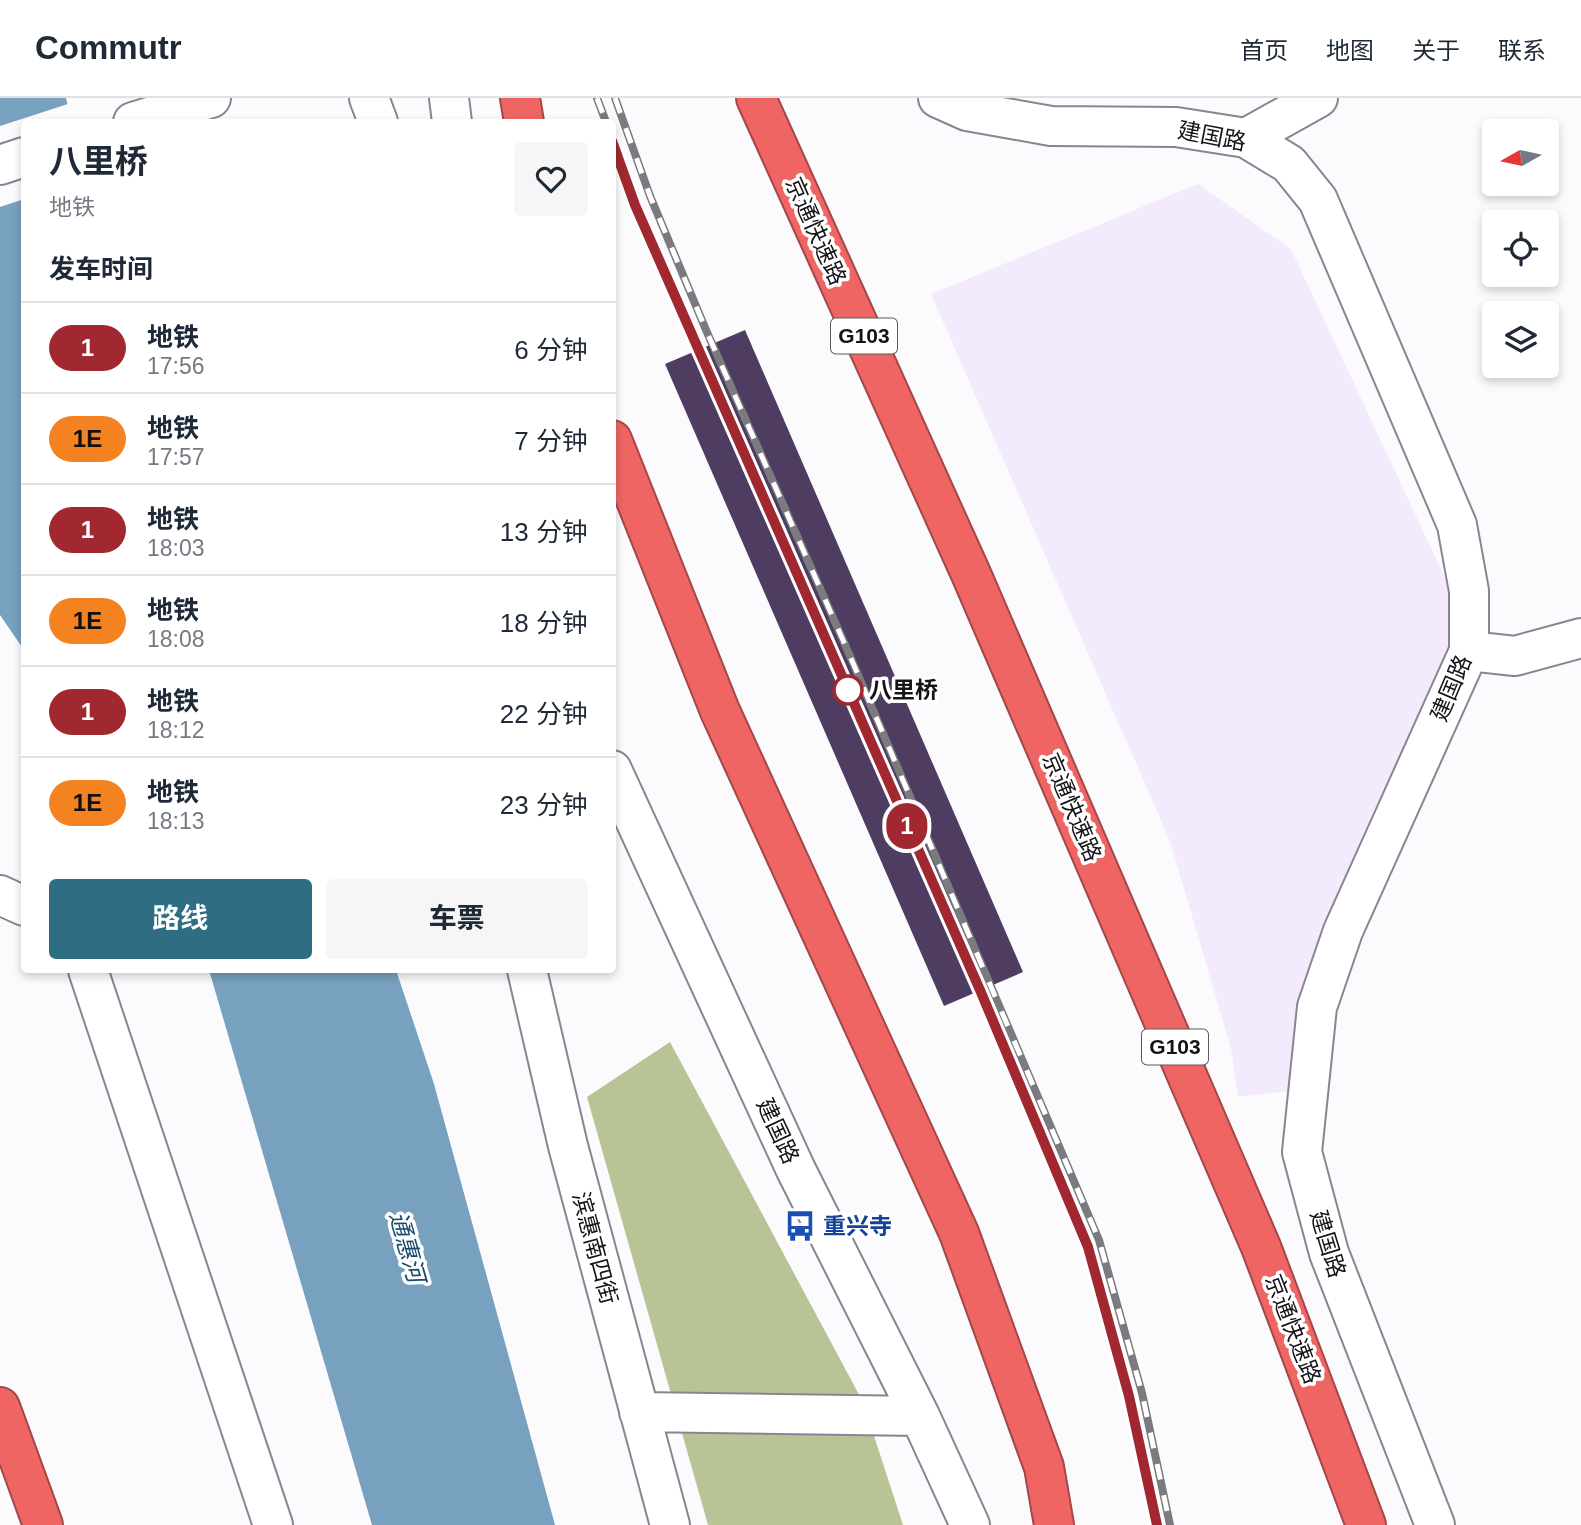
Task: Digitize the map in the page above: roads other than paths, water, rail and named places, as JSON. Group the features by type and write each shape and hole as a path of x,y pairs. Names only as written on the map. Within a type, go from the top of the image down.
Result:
{"highway":[{"path":"520,98 524,119"},
{"name":"京通快速路","path":"756,98 971,574 1250,1221 1366,1525"},
{"path":"616,450 720,711 959,1233 1044,1467 1054,1525"},
{"path":"0,1407 43,1525"}],"street":[{"path":"143,119 211,98"},
{"path":"369,98 377,119"},
{"path":"449,98 452,119"},
{"name":"建国路","path":"938,98 967,111 1051,127 1176,127 1246,138 1289,164 1318,200 1457,525 1469,591 1469,652 1343,931 1317,1007 1302,1152 1329,1253 1435,1525"},
{"path":"1246,138 1318,98"},
{"path":"0,165 21,158"},
{"path":"1469,652 1515,656 1581,638"},
{"name":"建国路","path":"616,779 796,1170 919,1416 970,1525"},
{"path":"0,895 21,905"},
{"path":"89,973 273,1525"},
{"name":"滨惠南四街","path":"528,973 568,1146 670,1525"},
{"path":"639,1412 919,1416"}],"water":[{"path":"0,98 66,98 71,119 21,119 21,646 0,615"},
{"name":"通惠河","path":"210,973 397,973 434,1084 555,1525 372,1525"}],"railway":[{"path":"597,98 605,119"},
{"path":"615,98 650,196 706,330 850,656 1099,1240 1142,1393 1170,1525"},
{"path":"616,152 635,205 980,990 1088,1246 1129,1396 1157,1525"}],"metro line":[{"name":"1","path":"616,152 635,205 980,990 1088,1247 1129,1396 1157,1525"}],"place":[{"name":"八里桥","path":"848,690"},
{"name":"重兴寺","path":"800,1226"}]}
